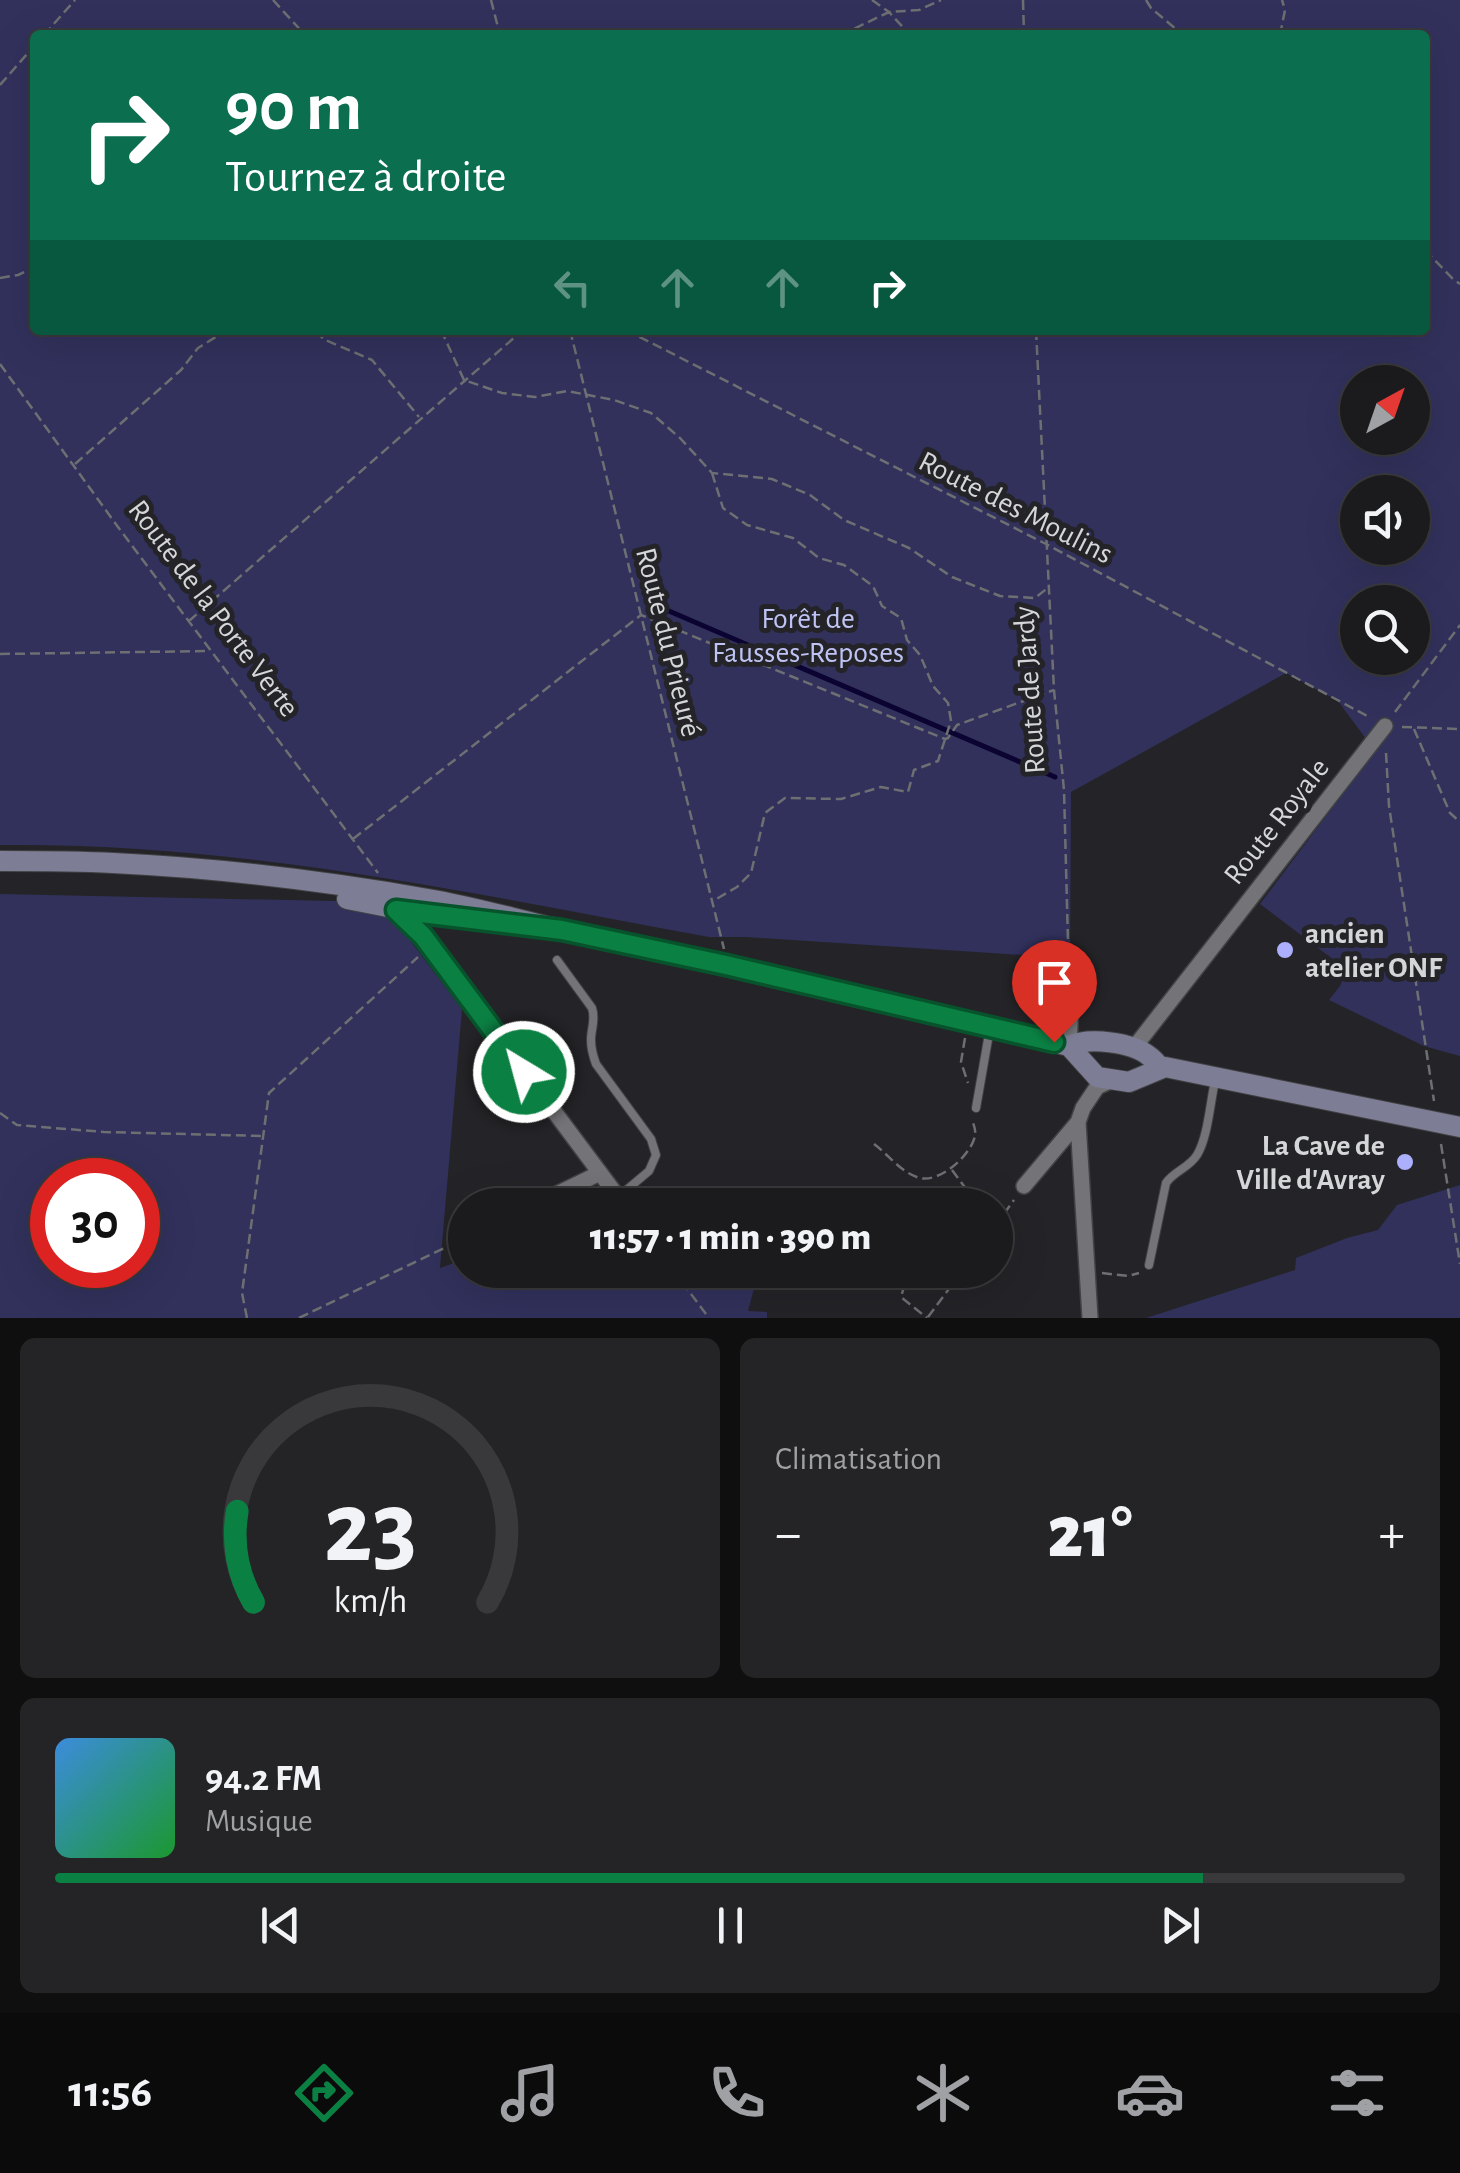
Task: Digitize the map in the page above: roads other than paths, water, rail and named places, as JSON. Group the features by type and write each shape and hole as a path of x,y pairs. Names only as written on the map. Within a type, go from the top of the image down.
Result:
{"main road":[{"path":"0,860 177,867 390,895 726,965 967,1022 1076,1053 1097,1077 1129,1082 1161,1068 1460,1126"},
{"path":"0,870 84,870 227,882 348,899 390,895"},
{"path":"1076,1053 1089,1040 1147,1054 1161,1068"}],"street":[{"name":"Route Royale","path":"1133,1049 1384,726"},
{"path":"390,895 611,1188"},
{"path":"1068,959 1090,1318"},
{"path":"1024,1186 1097,1087 1112,1080"},
{"path":"570,1188 600,1174"}],"lane":[{"path":"556,960 592,1008 595,1016 591,1050 596,1064 651,1140 656,1155 650,1170 633,1188"},
{"path":"972,1109 990,1028"},
{"path":"1148,1265 1166,1183 1172,1174 1188,1165 1202,1144 1216,1077"}],"waterway":[{"path":"655,605 1055,777"}],"place":[{"name":"ancien atelier ONF","path":"1285,950"},
{"name":"La Cave de Ville d'Avray","path":"1405,1162"}],"park label":[{"name":"Forêt de Fausses-Reposes","path":"808,635"}]}
